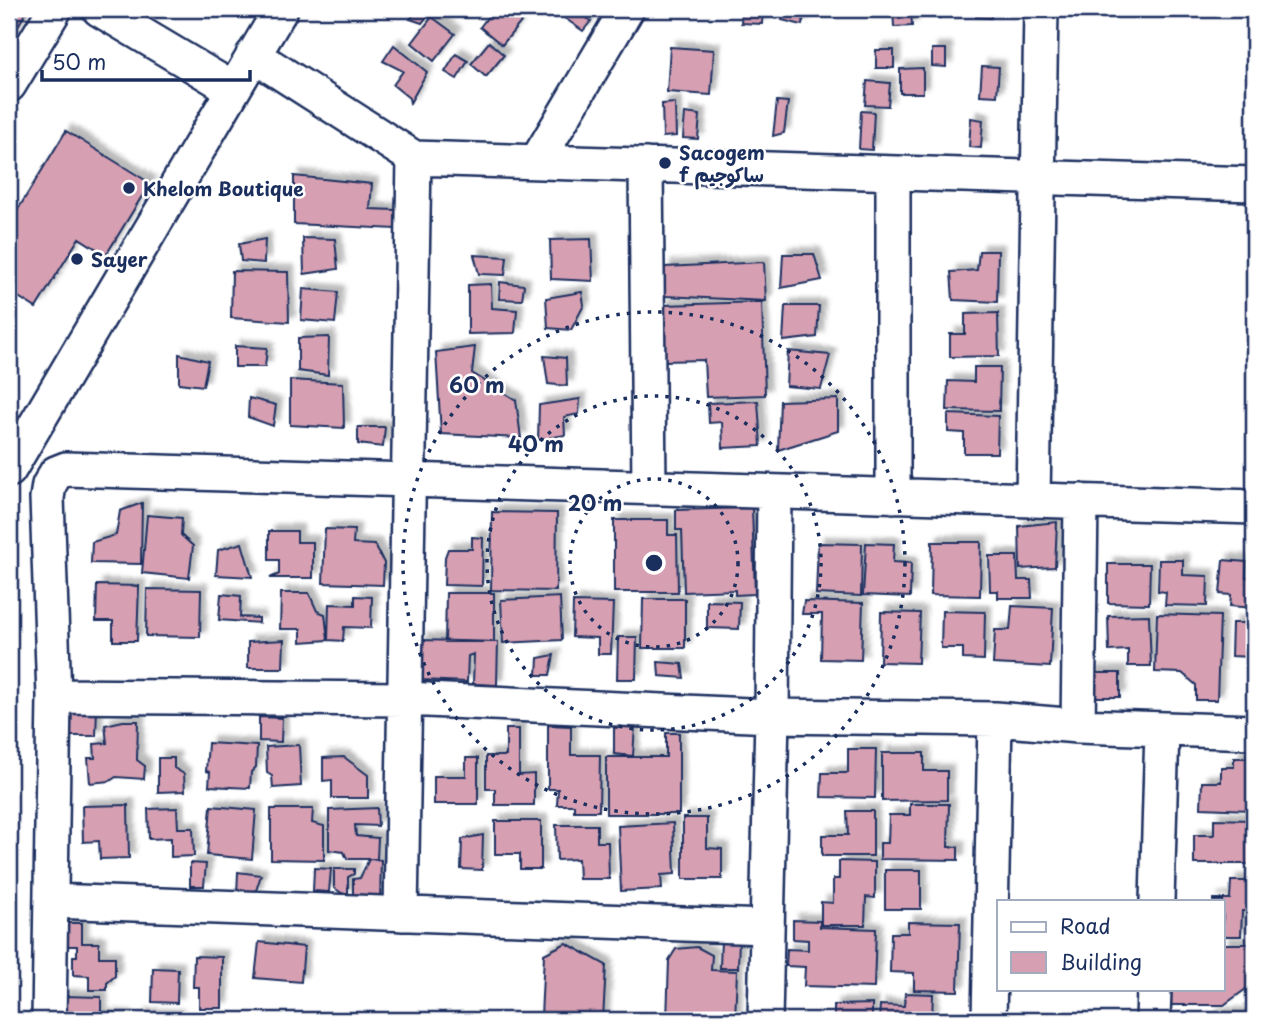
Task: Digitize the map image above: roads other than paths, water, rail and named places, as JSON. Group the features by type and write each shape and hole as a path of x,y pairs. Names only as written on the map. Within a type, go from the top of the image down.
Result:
{"street":[{"path":"9,85 55,9"},
{"path":"99,9 233,89"},
{"path":"9,470 281,9"},
{"path":"537,162 627,9"},
{"path":"1033,500 1041,9"},
{"path":"253,55 414,158 1254,184"},
{"path":"401,914 414,158"},
{"path":"646,165 649,488"},
{"path":"893,173 893,496"},
{"path":"49,1020 54,696 47,498 49,485 56,472 65,469 1254,507"},
{"path":"765,1020 774,492"},
{"path":"1078,726 1081,501"},
{"path":"54,696 405,699 772,716 995,719 1078,726 1254,732"},
{"path":"989,1020 995,719"},
{"path":"1157,900 1162,729"},
{"path":"52,901 766,927"},
{"path":"1153,1020 1154,990"}],"place":[{"name":"Sacogem f ساكوجيم","path":"665,163"},
{"name":"Khelom Boutique","path":"129,188"},
{"name":"Sayer","path":"77,259"}]}
